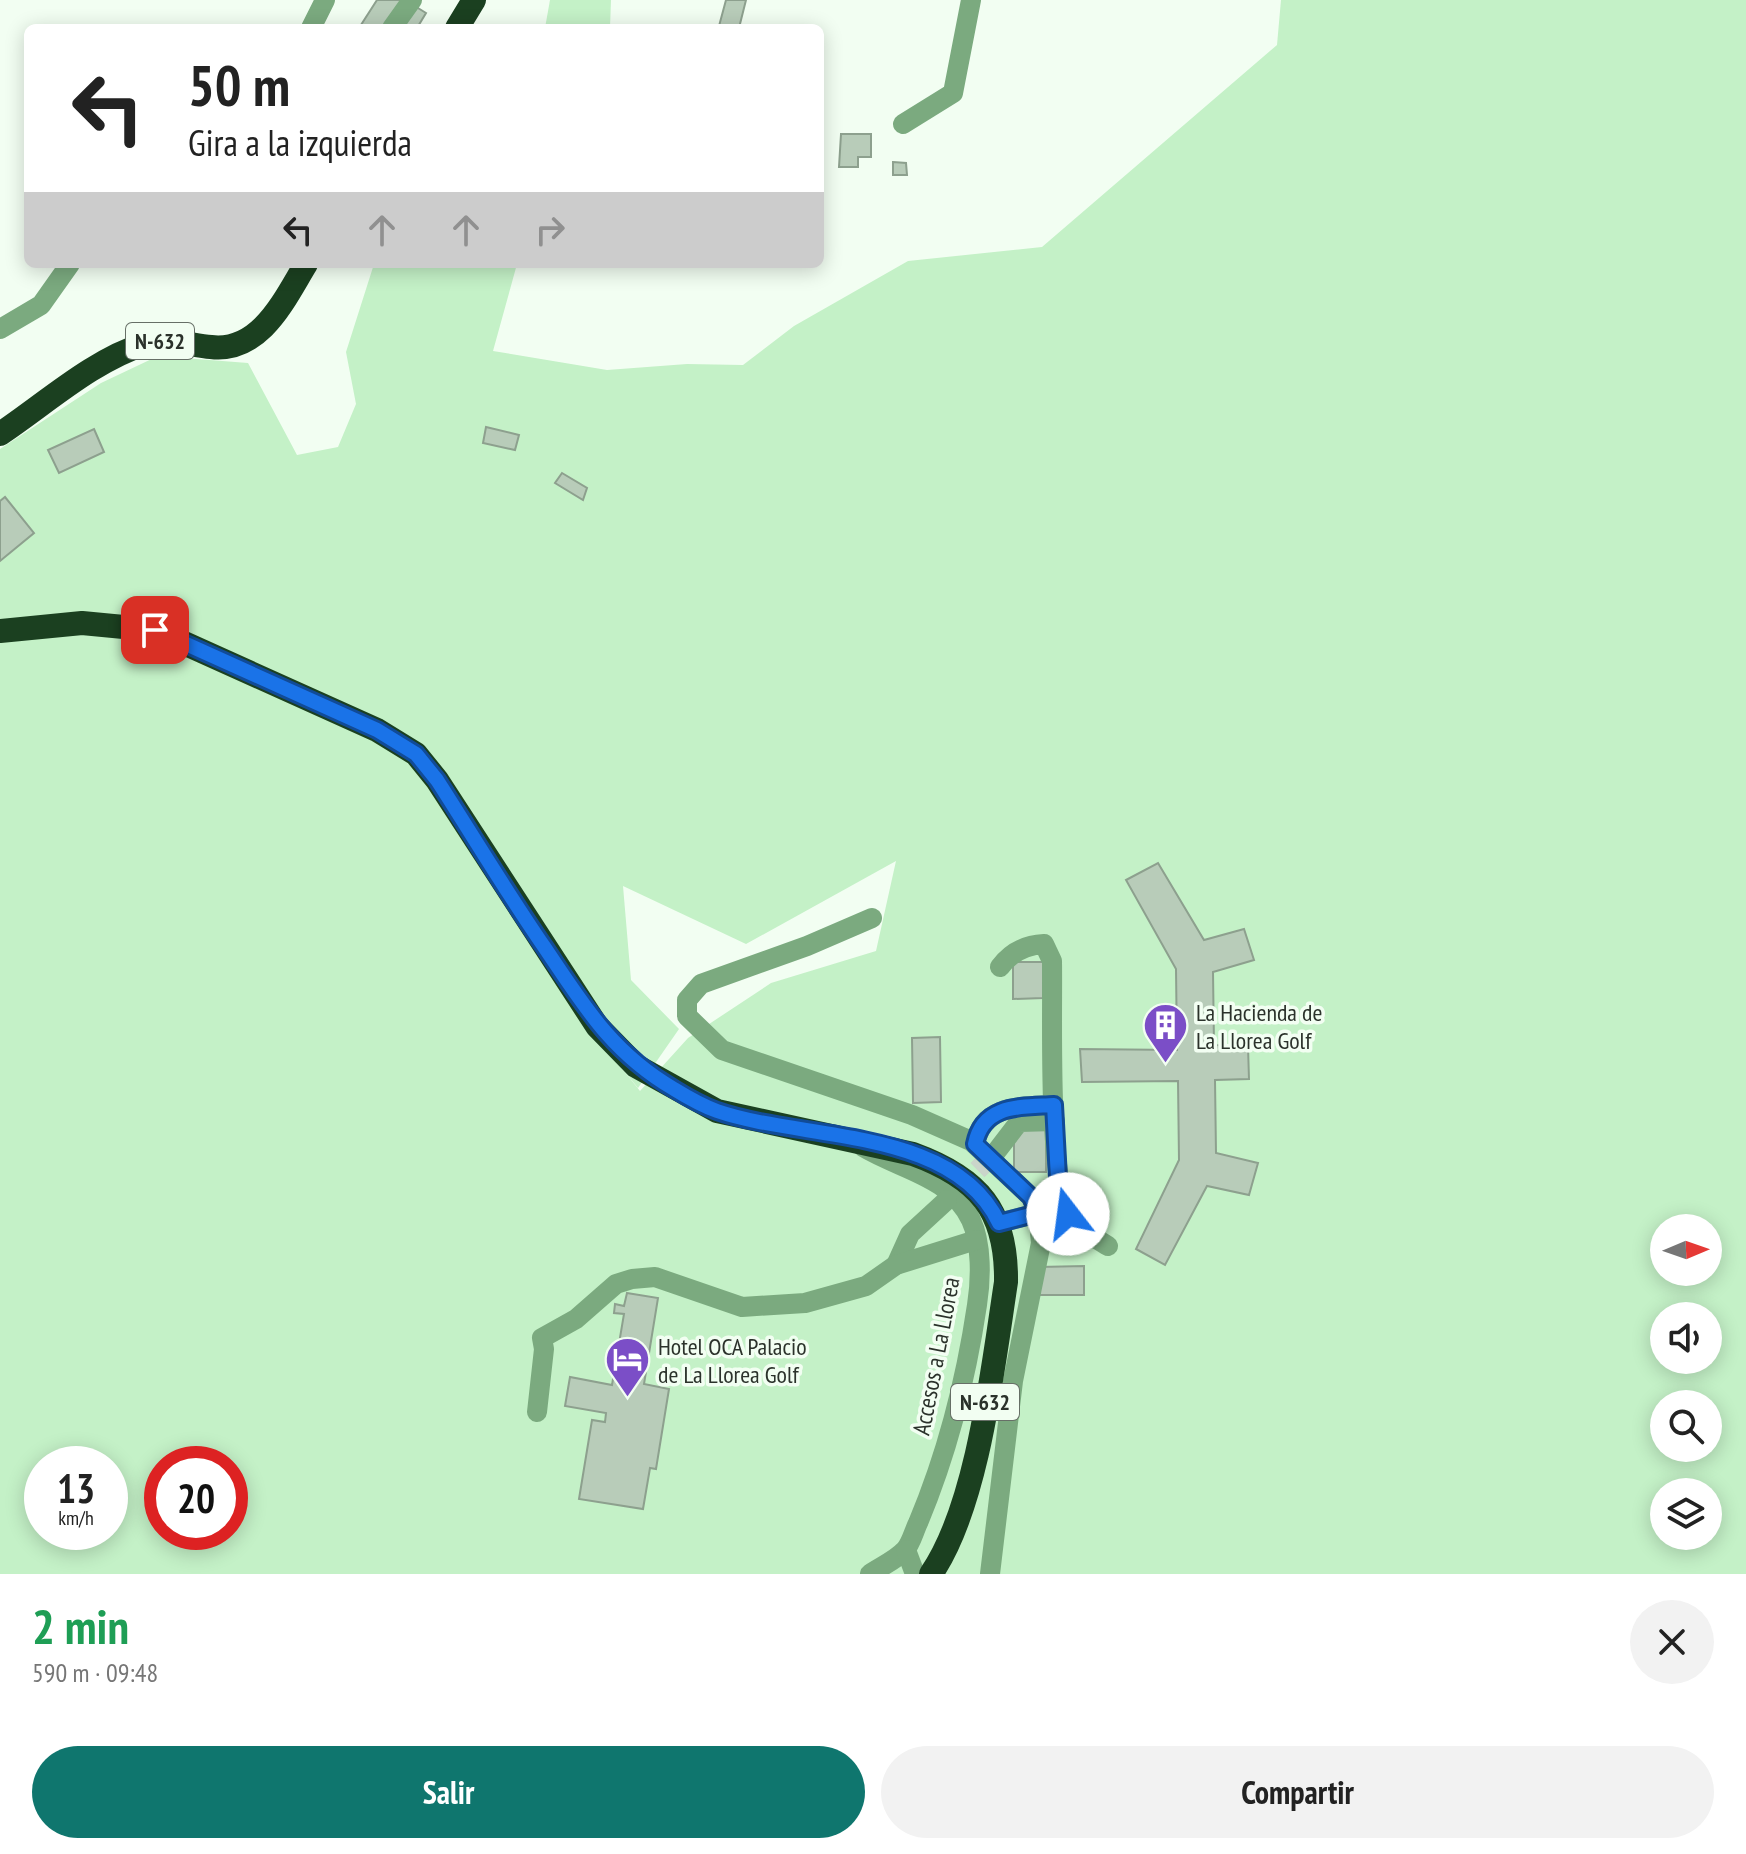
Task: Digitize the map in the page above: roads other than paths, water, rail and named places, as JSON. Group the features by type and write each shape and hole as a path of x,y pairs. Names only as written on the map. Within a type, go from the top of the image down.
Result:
{"highway":[{"path":"459,24 474,0"},
{"name":"N-632","path":"0,434 108,361 143,344 163,340 216,348 245,340 267,326 303,268"},
{"name":"N-632","path":"0,631 82,623 155,630 377,730 416,754 437,780 597,1026 636,1066 717,1111 849,1139 940,1164 972,1185 990,1204 999,1223 1006,1259 1006,1282 974,1458 950,1547 931,1574"}],"street":[{"path":"313,24 325,0"},
{"path":"395,24 412,0"},
{"path":"903,124 953,93 971,0"},
{"path":"0,329 41,305 67,268"},
{"path":"872,918 807,946 701,984 687,1000 687,1016 722,1050 912,1115 975,1144 1031,1197 1038,1213 1041,1243 1013,1381 990,1574"},
{"path":"1000,967 1008,955 1032,944 1044,944 1052,961 1058,1178 1068,1214 1083,1230 1108,1246"},
{"path":"975,1144 982,1126 1008,1107 1054,1113"},
{"path":"996,1152 1019,1122 1054,1113"},
{"name":"Accesos a La Llorea","path":"849,1139 888,1162 929,1176 953,1194 972,1221 976,1240 978,1303 951,1430 906,1550"},
{"path":"896,1265 910,1234 947,1200"},
{"path":"999,1223 1038,1213"},
{"path":"537,1412 544,1349 542,1338 576,1319 616,1284 655,1277 742,1307 805,1303 866,1286 896,1265 976,1240"},
{"path":"870,1574 906,1550 915,1574"}],"tunnel":[{"path":"956,1191 996,1152"}],"place":[{"name":"La Hacienda de La Llorea Golf","path":"1165,1065"},
{"name":"Hotel OCA Palacio de La Llorea Golf","path":"627,1399"}]}
